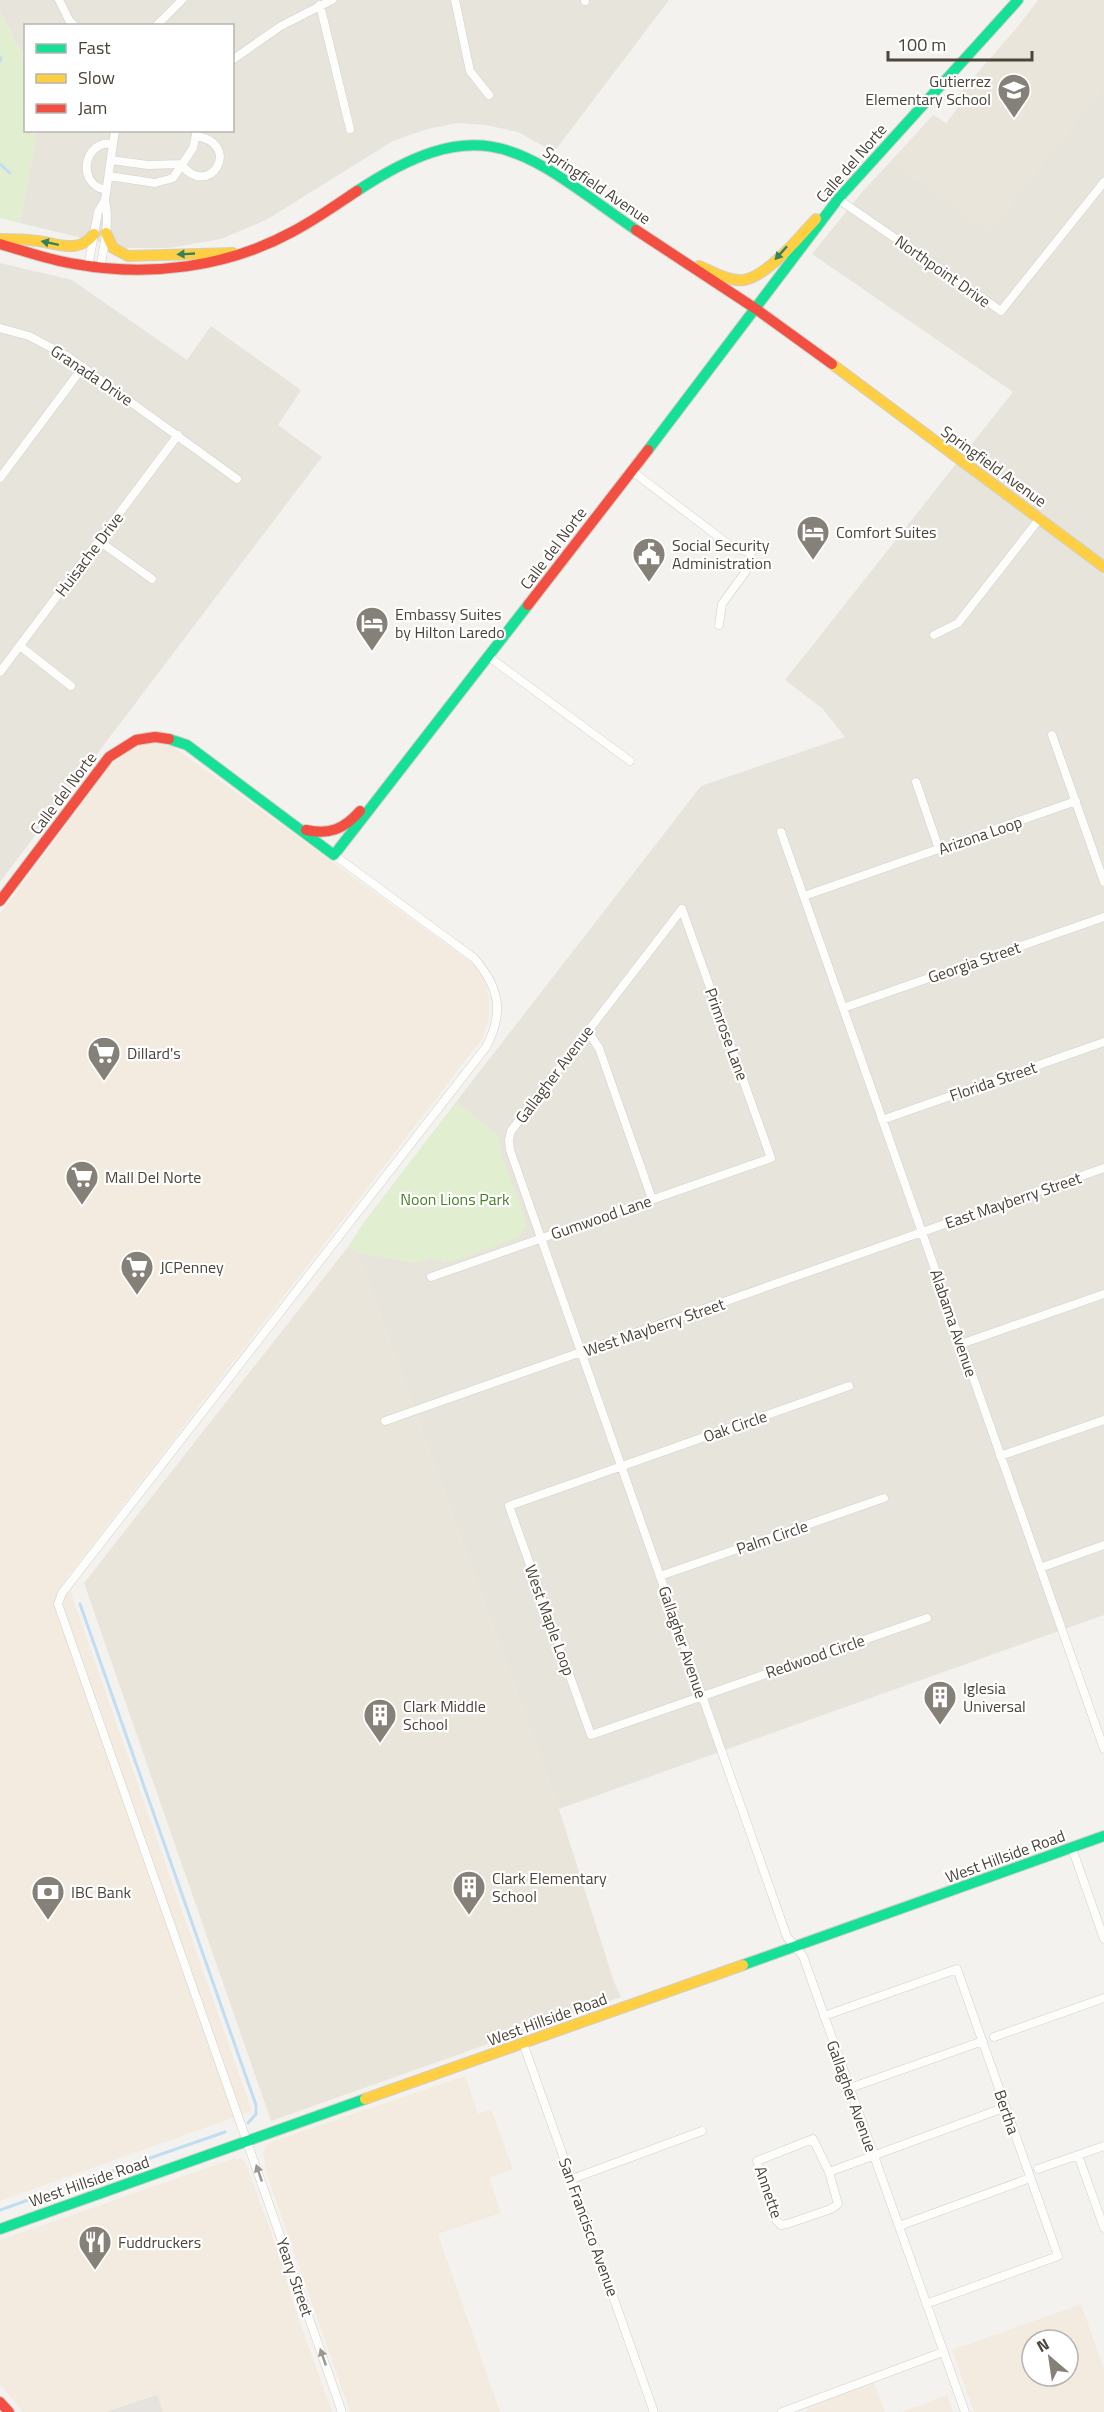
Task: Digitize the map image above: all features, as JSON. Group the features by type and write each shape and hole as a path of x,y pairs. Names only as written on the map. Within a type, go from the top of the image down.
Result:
{"street":[{"path":"59,0 73,24"},
{"path":"158,24 182,0"},
{"path":"234,59 280,26 332,0"},
{"path":"455,0 470,71 489,95"},
{"name":"Calle del Norte","path":"0,901 109,757 120,748 141,738 169,738 187,745 334,855 632,471 838,199 1018,0"},
{"path":"320,5 350,129"},
{"path":"115,132 105,200 108,212 107,240 114,250 128,256 245,253"},
{"path":"109,176 146,182 166,181 173,178 182,164 193,148 197,134 213,141 217,146 220,160 214,172 194,177 182,164"},
{"path":"106,190 96,187 90,180 86,165 89,154 94,148 102,144 113,144"},
{"name":"Springfield Avenue","path":"0,244 94,267 145,271 189,267 245,253 294,231 411,159 444,148 475,144 513,151 541,164 754,308 1104,567"},
{"path":"111,160 148,165 182,164"},
{"path":"146,182 148,165"},
{"name":"Northpoint Drive","path":"838,199 1001,311 1104,182"},
{"path":"677,258 733,279 753,278 769,267 785,248 838,199"},
{"path":"94,267 94,234 98,212 105,200"},
{"path":"94,267 106,233"},
{"path":"0,239 32,240 73,248 87,243 94,234"},
{"name":"Granada Drive","path":"0,328 28,336 48,345 237,479"},
{"path":"0,478 83,368"},
{"name":"Huisache Drive","path":"0,672 178,435"},
{"path":"632,471 732,547 751,553 746,571 722,604 719,625"},
{"path":"934,635 958,622 1040,518"},
{"path":"99,541 152,579"},
{"path":"20,646 71,686"},
{"path":"489,657 630,761"},
{"path":"1052,735 1104,882"},
{"path":"916,782 939,849"},
{"path":"297,827 320,834 339,830 351,821 370,799 385,790"},
{"name":"Arizona Loop","path":"804,896 1076,801"},
{"name":"Alabama Avenue","path":"781,831 1104,1749"},
{"name":"Yeary Street","path":"334,855 474,958 490,979 495,990 498,1011 492,1035 482,1053 62,1593 58,1604 342,2412"},
{"name":"Gallagher Avenue","path":"682,909 587,1030 511,1131 508,1140 787,1936 802,1956 965,2412"},
{"name":"Primrose Lane","path":"682,909 771,1158"},
{"name":"Georgia Street","path":"843,1008 1104,917"},
{"path":"587,1030 599,1048 652,1199"},
{"name":"Florida Street","path":"882,1120 1104,1042"},
{"name":"Gumwood Lane","path":"431,1277 771,1158"},
{"name":"East Mayberry Street","path":"922,1232 1104,1168"},
{"name":"West Mayberry Street","path":"386,1421 922,1232"},
{"path":"961,1344 1104,1294"},
{"name":"Oak Circle","path":"621,1466 849,1386"},
{"path":"1000,1456 1104,1420"},
{"name":"West Maple Loop","path":"621,1466 509,1506 591,1735 702,1695"},
{"name":"Palm Circle","path":"660,1576 884,1498"},
{"path":"1040,1568 1104,1545"},
{"name":"Redwood Circle","path":"702,1695 927,1618"},
{"name":"West Hillside Road","path":"0,2229 1104,1836"},
{"path":"1072,1848 1104,1938"},
{"name":"Bertha","path":"824,2016 957,1969 983,2041 1058,2256 926,2304"},
{"path":"993,2037 1104,1998"},
{"path":"850,2088 983,2041"},
{"name":"San Francisco Avenue","path":"523,2043 654,2412"},
{"path":"829,2172 1006,2107"},
{"path":"572,2179 702,2131"},
{"name":"Annette","path":"813,2139 829,2172 838,2204 831,2209 781,2225 776,2220 757,2161 813,2139"},
{"path":"1038,2169 1104,2146"},
{"path":"1078,2155 1104,2228"},
{"path":"899,2226 1030,2178"},
{"path":"782,2412 943,2352"},
{"path":"0,2402 9,2412"}],"shaded area":[{"path":"0,0 669,0 554,152 518,132 485,125 458,123 427,129 393,141 266,220 221,239 169,248 124,248 20,223 37,132 234,132 234,24 24,24 24,56 0,12"},
{"name":"Gutierrez Elementary School","path":"1038,0 1104,0 1104,86 989,233 891,161 933,115 946,123 957,109 957,96"},
{"path":"1104,86 1104,1615 559,1809 357,1252 416,1263 429,1258 436,1258 444,1262 501,1154 498,1136 456,1102 701,786 845,737 822,708 785,680 1013,392 812,254 863,191 891,161 989,232"},
{"path":"0,263 72,280 187,360 211,326 301,390 278,425 322,457 0,882"},
{"path":"147,743 172,746 472,963 482,974 486,985 489,997 489,1019 482,1039 66,1579 252,2111 0,2201 0,914 110,766 129,750"},
{"path":"348,1247 357,1252 559,1809 614,1982 621,1997 271,2121 84,1583"},
{"path":"465,2076 478,2114 491,2109 513,2169 489,2178 501,2213 438,2234 500,2412 350,2412 266,2172 263,2152 268,2143"},
{"path":"235,2158 242,2159 246,2163 332,2412 23,2412 0,2384 0,2240"},
{"path":"1081,2304 1104,2369 1104,2412 974,2412 952,2350"},
{"path":"871,2376 885,2412 808,2412 805,2400"},
{"path":"157,2395 163,2412 105,2412"},
{"path":"947,2395 953,2412 901,2412"}],"green space":[{"path":"0,12 24,56 24,132 37,132 20,223 0,218"},
{"name":"Noon Lions Park","path":"456,1102 498,1136 501,1154 527,1224 519,1237 451,1262 429,1258 416,1263 357,1252 348,1247 364,1222"}],"waterway":[{"path":"0,164 10,173"},
{"path":"80,1604 256,2105 256,2114 248,2123"},
{"path":"61,2189 225,2132"},
{"path":"0,2210 31,2199"}],"traffic: fast":[{"path":"648,450 838,199 1018,0"},
{"path":"357,191 402,165 440,150 473,145 504,149 533,161 564,179 636,230"},
{"path":"169,739 187,745 334,855 528,605"},
{"path":"743,1965 1104,1836"},
{"path":"0,2229 365,2099"}],"traffic: slow":[{"path":"699,266 732,279 744,280 753,277 783,254 816,219"},
{"path":"106,233 113,248 128,256 233,253"},
{"path":"0,239 75,246 82,244 94,234"},
{"path":"832,364 1104,567"},
{"path":"365,2099 743,1965"}],"traffic: jam":[{"path":"0,244 56,260 103,268 130,270 186,266 241,254 267,244 309,222 357,191"},
{"path":"636,230 756,309 832,364"},
{"path":"528,605 648,450"},
{"path":"0,901 109,757 136,740 155,737 169,739"},
{"path":"306,830 322,832 336,829 360,811"},
{"path":"0,2402 9,2412"}],"place":[{"name":"Gutierrez Elementary School","path":"1014,119"},
{"name":"Comfort Suites","path":"813,561"},
{"name":"Social Security Administration","path":"649,583"},
{"name":"Embassy Suites by Hilton Laredo","path":"372,652"},
{"name":"Dillard's","path":"104,1082"},
{"name":"Mall Del Norte","path":"82,1206"},
{"name":"JCPenney","path":"137,1296"},
{"name":"Iglesia Universal","path":"940,1726"},
{"name":"Clark Middle School","path":"380,1744"},
{"name":"Clark Elementary School","path":"469,1916"},
{"name":"IBC Bank","path":"48,1921"},
{"name":"Fuddruckers","path":"95,2271"}]}
